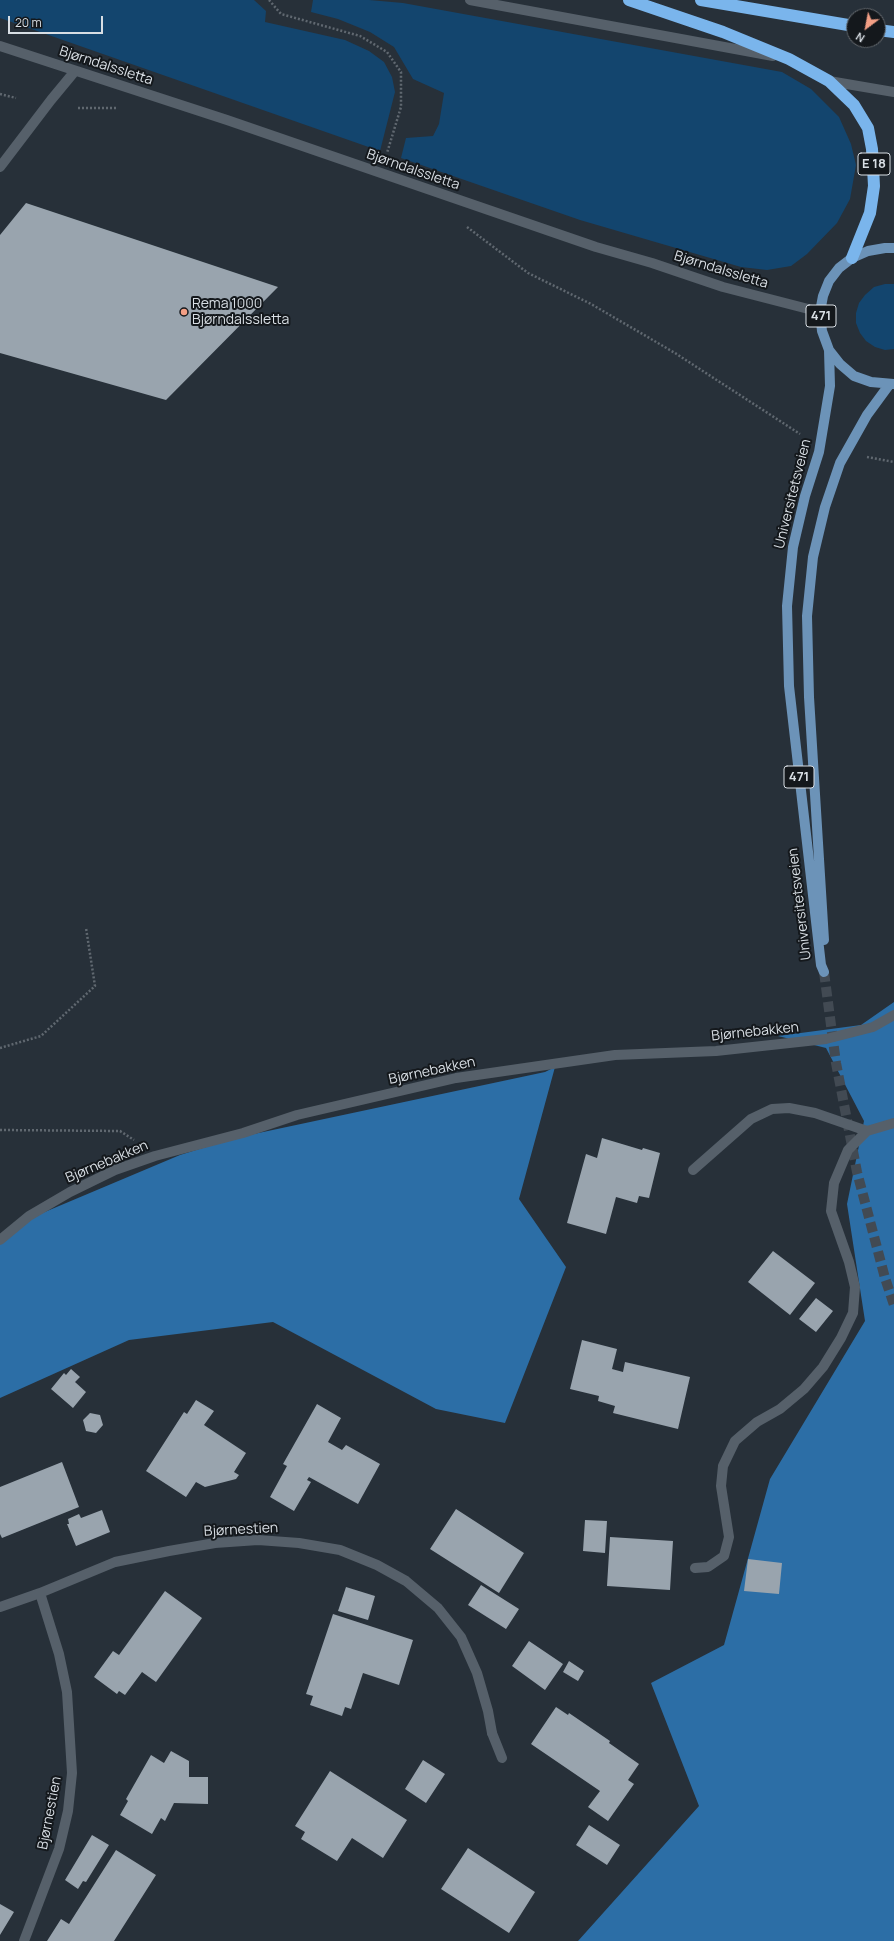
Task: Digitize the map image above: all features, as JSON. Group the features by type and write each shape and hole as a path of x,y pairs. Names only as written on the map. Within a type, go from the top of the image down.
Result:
{"highway":[{"name":"E 18","path":"628,0 723,32 789,59 829,81 854,105 868,128 872,149 874,186 870,213 852,258"},
{"path":"701,0 846,25"}],"main road":[{"name":"471","path":"891,385 871,382 854,376 840,364 829,350 822,331 820,312 823,296 830,281 839,268 852,258 868,251 894,248"},
{"name":"Universitetsveien","path":"829,350 830,386 819,452 805,496 793,547 787,606 789,686 821,965 824,972 826,963 808,697 807,616 813,557 824,507 840,463 867,416 891,385"}],"street":[{"path":"470,0 789,59"},
{"name":"Bjørndalssletta","path":"0,46 227,120 596,247 652,263 724,287 820,312"},
{"path":"0,167 51,100 76,71"},
{"path":"829,81 894,92"},
{"name":"Bjørnebakken","path":"0,1240 29,1216 70,1192 115,1170 155,1156 243,1133 297,1115 456,1078 615,1055 716,1051 826,1039 873,1027 894,1015"},
{"path":"693,1170 752,1120 772,1109 789,1108 815,1112 867,1131"},
{"path":"695,1568 708,1567 724,1556 729,1537 721,1486 723,1466 735,1441 757,1422 780,1410 804,1389 823,1366 841,1338 853,1313 855,1287 849,1262 831,1211 834,1182 848,1150 867,1131 894,1123"},
{"name":"Bjørnestien","path":"0,1607 40,1593 116,1562 215,1543 258,1540 299,1543 340,1550 377,1565 406,1581 438,1608 461,1637 477,1672 488,1711 492,1733 502,1758"},
{"name":"Bjørnestien","path":"24,1941 59,1849 68,1811 72,1773 67,1692 55,1639 40,1593"}],"path":[{"path":"269,0 281,14 360,36 387,52 401,72 401,107 385,159"},
{"path":"0,94 16,98"},
{"path":"464,226 528,273 591,304 675,353 757,408"},
{"path":"0,1048 41,1036 95,986 86,928"},
{"path":"0,1130 120,1131 155,1156"}],"shaded area":[{"path":"0,0 254,0 266,11 265,22 345,40 369,51 384,62 392,77 395,92 380,151 0,18"},
{"path":"313,0 369,0 403,3 782,72 811,89 839,117 851,144 856,165 850,199 837,223 807,254 791,266 767,270 741,267 580,220 401,158 406,138 433,136 439,124 444,93 413,79 394,47 370,32 338,19 311,12"},
{"path":"885,284 894,284 894,349 885,350 875,347 866,341 860,333 856,323 856,313 859,303 865,295 874,287"},
{"path":"894,1002 894,1941 578,1941 699,1806 651,1683 724,1645 770,1479 865,1321 847,1204 864,1121 826,1048 778,1036 861,1025"},
{"path":"555,1067 519,1199 566,1267 505,1423 436,1409 273,1322 129,1340 0,1398 0,1239 40,1214 180,1155 235,1138 545,1072"}],"building":[{"path":"26,203 278,287 166,400 0,353 0,235"},
{"path":"602,1138 642,1150 643,1148 660,1153 649,1198 639,1196 637,1203 616,1197 606,1234 567,1223 586,1154 597,1158"},
{"path":"773,1251 815,1283 790,1315 748,1282"},
{"path":"816,1298 833,1311 816,1332 799,1319"},
{"path":"582,1340 617,1349 612,1369 623,1372 625,1362 690,1377 678,1429 613,1413 615,1406 598,1401 599,1396 570,1389"},
{"path":"71,1369 80,1377 75,1382 86,1392 73,1408 51,1389 64,1373 66,1375"},
{"path":"196,1400 214,1411 204,1425 246,1453 234,1472 239,1475 236,1479 205,1487 196,1482 186,1497 146,1471 184,1412 187,1414"},
{"path":"317,1404 341,1418 328,1442 342,1450 346,1445 380,1464 358,1504 309,1477 307,1480 311,1482 294,1511 270,1497 287,1466 283,1464"},
{"path":"90,1413 100,1415 103,1425 96,1433 86,1431 83,1420"},
{"path":"62,1462 79,1507 2,1538 0,1534 0,1487"},
{"path":"456,1509 524,1553 499,1593 430,1549"},
{"path":"102,1510 110,1532 76,1546 67,1524 69,1524 68,1519 79,1514 81,1518"},
{"path":"585,1520 607,1521 605,1553 583,1551"},
{"path":"610,1537 673,1541 670,1590 607,1586"},
{"path":"748,1559 782,1563 779,1594 744,1591"},
{"path":"481,1585 519,1609 506,1629 468,1605"},
{"path":"346,1587 375,1596 368,1620 338,1611"},
{"path":"165,1591 202,1618 156,1682 142,1672 125,1695 119,1691 117,1694 94,1677 113,1651 119,1655"},
{"path":"333,1614 413,1640 399,1685 363,1673 351,1709 345,1707 342,1716 310,1705 313,1696 306,1694"},
{"path":"529,1641 563,1664 545,1690 512,1666"},
{"path":"569,1661 584,1671 578,1681 563,1672"},
{"path":"556,1707 568,1715 569,1713 610,1741 609,1743 639,1764 628,1780 634,1784 608,1821 588,1807 600,1791 531,1744"},
{"path":"171,1751 189,1761 189,1777 208,1777 208,1804 174,1803 165,1821 161,1818 152,1834 120,1815 128,1801 126,1799 151,1755 164,1763"},
{"path":"423,1760 445,1774 426,1803 405,1789"},
{"path":"330,1771 407,1820 383,1858 352,1838 337,1861 301,1839 305,1832 295,1826"},
{"path":"589,1825 620,1845 607,1865 576,1845"},
{"path":"92,1835 109,1845 86,1882 83,1881 78,1889 65,1880"},
{"path":"468,1848 535,1892 509,1933 441,1889"},
{"path":"116,1850 156,1875 114,1941 47,1941 61,1919 69,1924"},
{"path":"0,1904 14,1912 0,1935"}],"tunnel":[{"path":"824,972 836,1063 857,1172 885,1278 894,1305"}],"place":[{"name":"Rema 1000 Bjørndalssletta","path":"184,312"}]}
